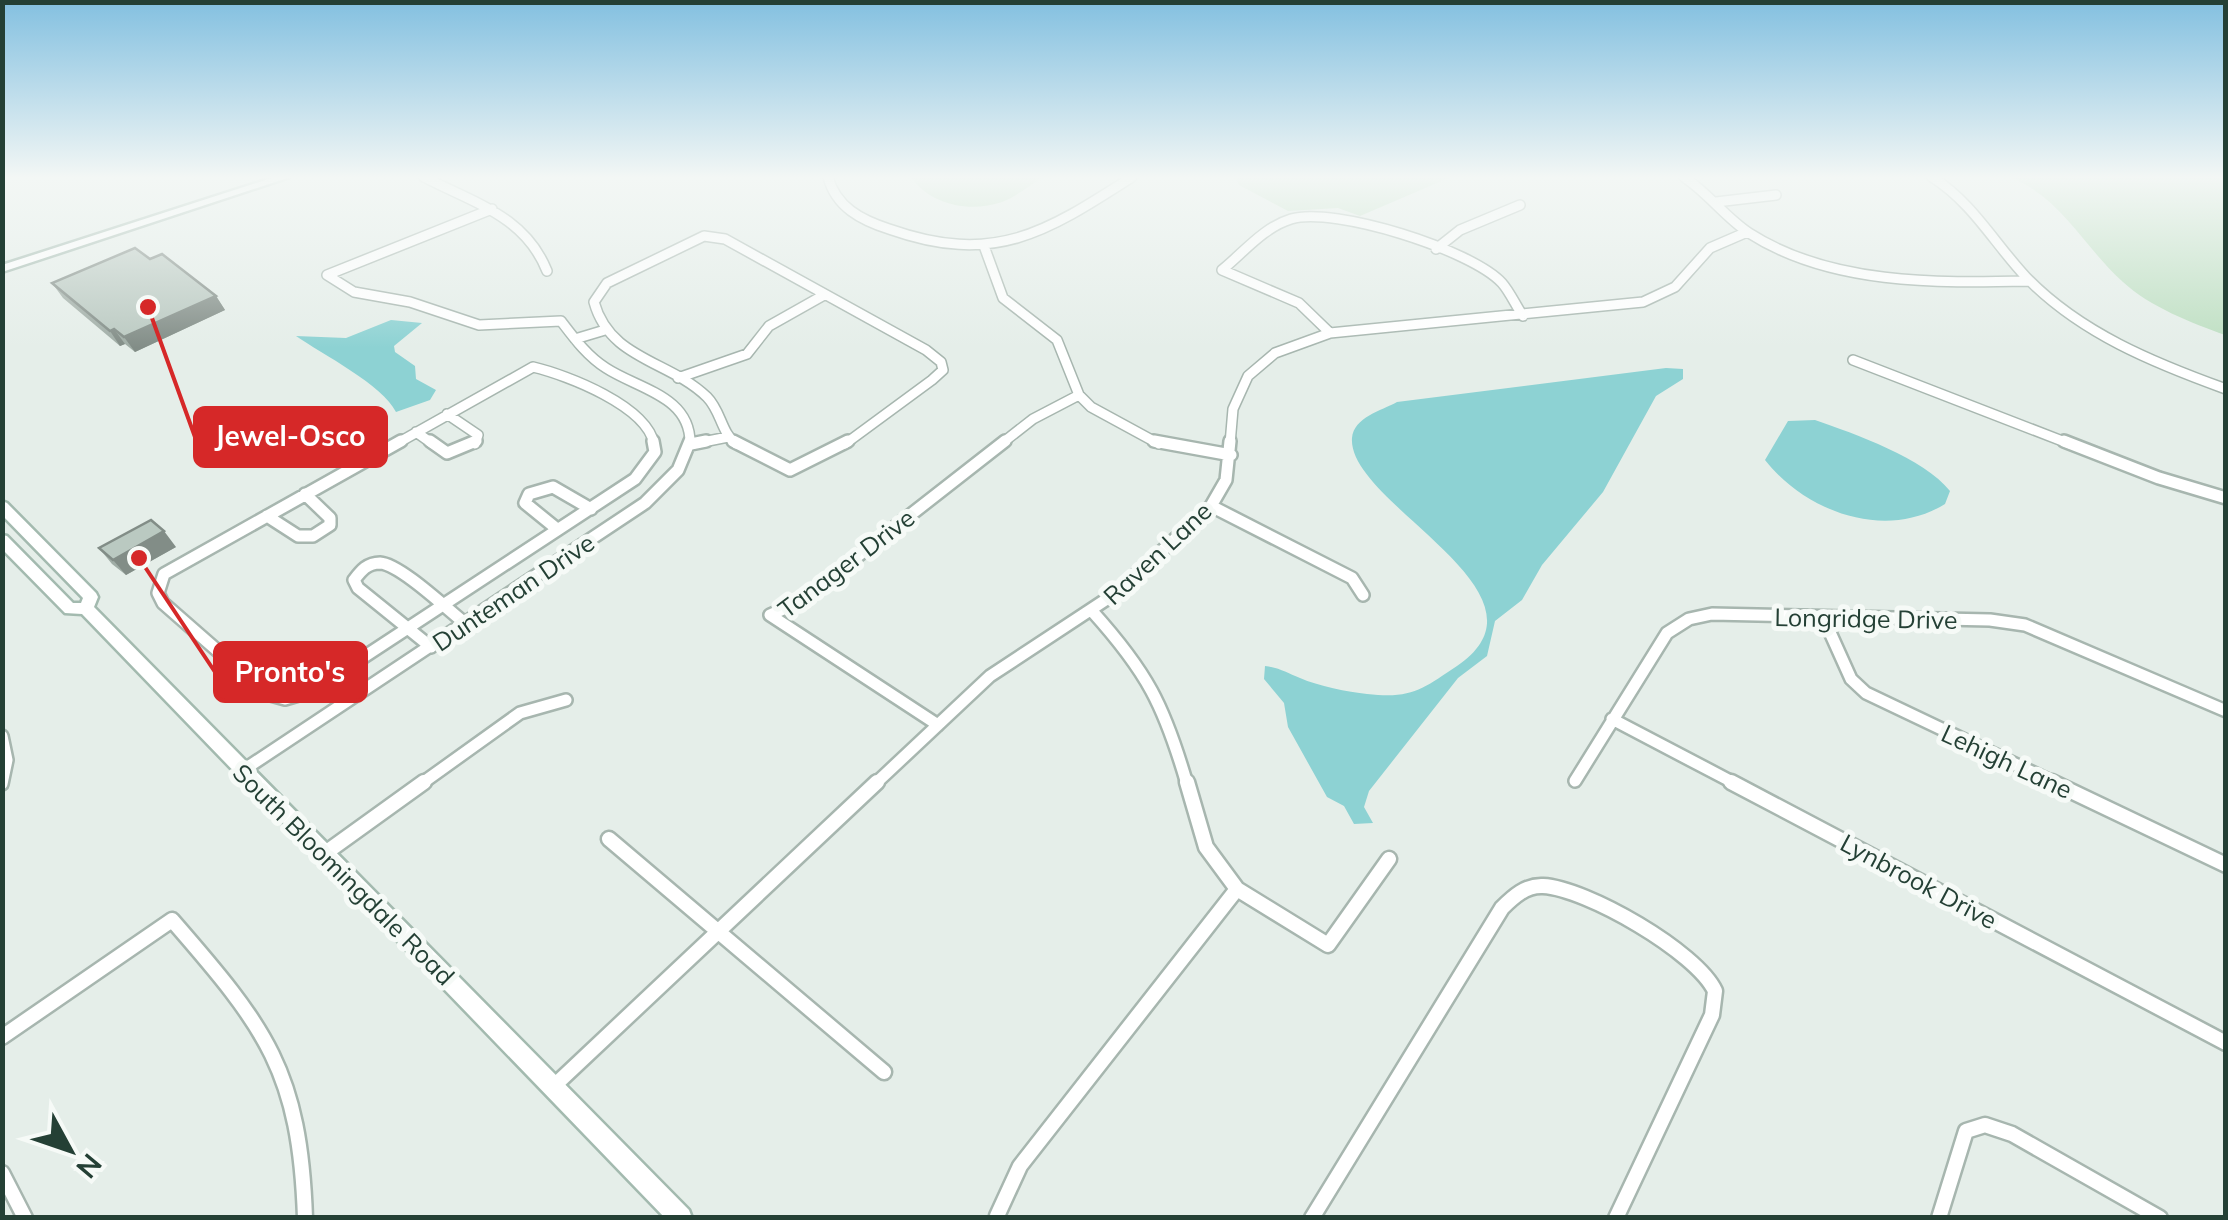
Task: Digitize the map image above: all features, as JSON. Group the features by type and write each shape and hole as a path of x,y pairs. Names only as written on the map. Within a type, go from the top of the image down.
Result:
{"main road":[{"path":"2,259 81,234"},
{"path":"2,269 110,234"},
{"path":"3,509 91,598 86,608"},
{"name":"South Bloomingdale Road","path":"2,540 70,609 86,608 681,1218"}],"street":[{"path":"429,234 327,274 354,292 410,302 479,325 560,322 605,367 670,402 684,415 691,444 728,437"},
{"path":"527,234 547,271"},
{"path":"903,234 932,244 984,246 1037,234"},
{"path":"1269,234 1222,270 1299,304 1330,333"},
{"path":"1393,234 1494,276 1523,316"},
{"path":"1436,250 1455,234"},
{"name":"Raven Lane","path":"554,1086 720,934 938,724 1018,655 1092,611 1138,575 1210,506 1226,480 1233,409 1248,376 1275,353 1330,333 1624,306 1654,298 1681,281 1710,248 1743,234"},
{"path":"1752,234 1801,255 1880,276 1945,283 2029,280"},
{"path":"1992,234 2029,280 2116,341 2226,389"},
{"path":"704,236 725,239 824,295 936,355 943,370 806,468 790,470 776,466 728,437 719,412 706,397 640,359 605,330 594,302 607,283 704,236"},
{"path":"984,246 997,289 1010,306 1056,340 1079,395 1100,414 1161,445 1231,455"},
{"path":"678,378 747,354 769,326 824,295"},
{"path":"575,339 605,330"},
{"path":"1853,360 2159,478 2226,498"},
{"path":"533,367 555,372 633,412 651,430 656,452 635,479 591,509 312,690 285,699 267,694 163,603 158,592 164,574 447,414 533,367"},
{"path":"611,399 635,384"},
{"name":"Tanager Drive","path":"938,724 770,615 799,602 1032,419 1079,395"},
{"path":"416,432 447,453 474,444 478,435 447,414"},
{"name":"Dunteman Drive","path":"242,771 660,493 679,472 691,444"},
{"path":"557,529 528,508 525,503 529,494 553,487 591,509"},
{"path":"267,516 294,538 308,539 321,534 330,525 330,518 306,494"},
{"path":"1210,506 1352,578 1363,595"},
{"path":"431,647 358,588 354,580 367,565 382,562 391,566 466,624"},
{"path":"1092,611 1130,652 1152,686 1174,739 1206,847 1237,890 1328,945 1390,859"},
{"name":"Longridge Drive","path":"1574,780 1667,633 1679,623 1712,614 1990,620 2025,625 2226,711"},
{"name":"Lehigh Lane","path":"1824,619 1851,678 1866,693 2226,865"},
{"path":"324,854 520,713 566,700"},
{"name":"Lynbrook Drive","path":"1612,719 2226,1043"},
{"path":"2,736 6,760 2,785"},
{"path":"608,839 884,1072"},
{"path":"1312,1218 1502,908 1521,891 1541,886 1583,898 1686,957 1702,969 1715,991 1712,1015 1616,1218"},
{"path":"996,1216 1020,1166 1237,890"},
{"path":"2,1036 172,920 254,1015 285,1074 303,1154 305,1218"},
{"path":"1939,1218 1966,1131 1985,1124 2012,1134 2160,1218"},
{"path":"2,1173 25,1218"}],"green space":[{"path":"2079,234 2225,234 2225,335 2146,299 2109,268"}],"water":[{"path":"391,320 422,323 394,346 395,352 415,366 416,379 436,390 430,400 396,412 366,381 296,336 346,338"},
{"path":"1683,369 1683,379 1656,396 1603,492 1542,565 1522,600 1495,621 1487,656 1458,678 1369,791 1364,807 1373,823 1354,824 1344,806 1327,797 1288,727 1284,703 1264,679 1265,666 1342,690 1383,695 1406,693 1457,666 1483,638 1485,609 1470,579 1381,491 1360,464 1352,438 1358,425 1397,402"},
{"path":"1815,420 1888,448 1924,468 1950,491 1945,504 1922,515 1872,520 1824,507 1802,494 1765,460 1788,421"}],"building":[{"path":"135,248 150,259 162,254 216,296 124,337 114,329 110,331 52,283"},
{"path":"151,520 164,531 113,560 99,548"}],"place":[{"name":"Jewel-Osco","path":"148,307"},
{"name":"Pronto's","path":"139,558"}]}
